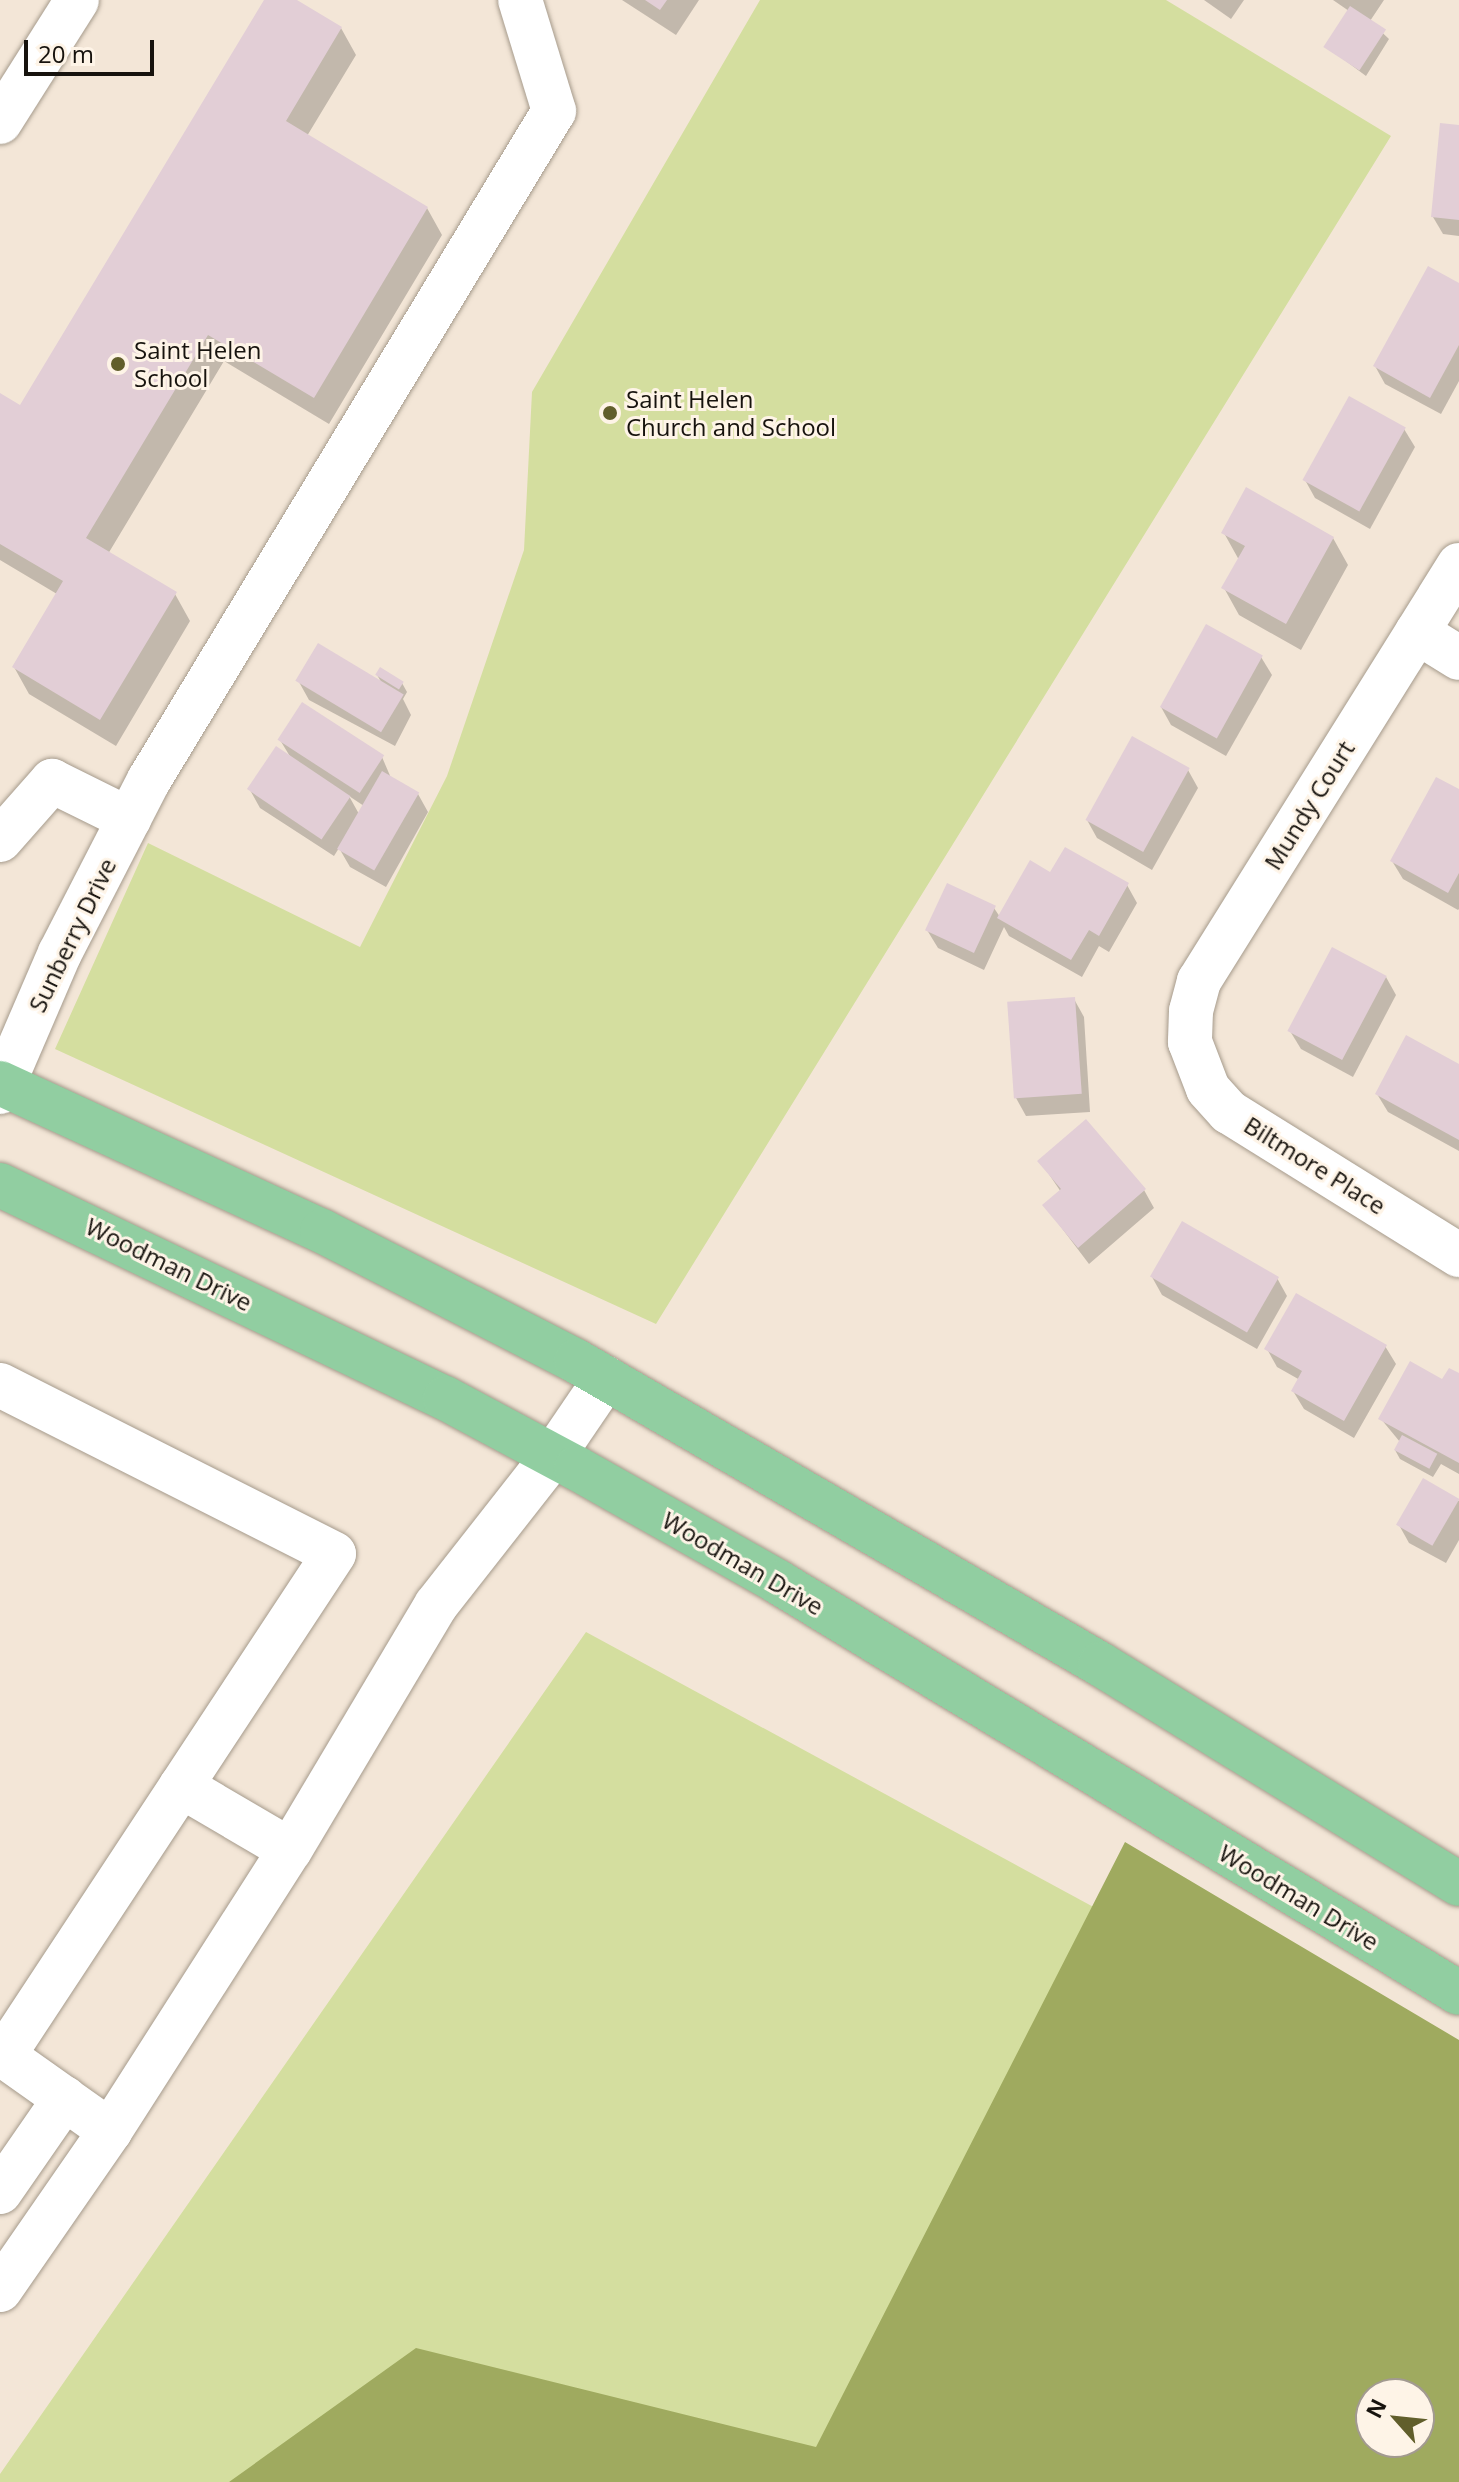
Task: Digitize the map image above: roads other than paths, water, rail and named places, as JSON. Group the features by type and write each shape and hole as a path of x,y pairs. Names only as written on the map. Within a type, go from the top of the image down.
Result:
{"main road":[{"path":"1,1087 441,1289 606,1378 1100,1664 1459,1884"},
{"name":"Woodman Drive","path":"0,1185 432,1392 553,1456 778,1582 1459,1993"}],"street":[{"path":"0,122 77,0"},
{"name":"Sunberry Drive","path":"1,1087 60,953 149,780 554,111 520,0"},
{"name":"Mundy Court","path":"1193,1055 1191,1011 1199,981 1459,565"},
{"path":"1417,632 1459,658"},
{"path":"0,840 52,781 129,819"},
{"name":"Biltmore Place","path":"1193,1055 1208,1089 1229,1112 1459,1255"},
{"path":"0,2290 110,2131 290,1850 436,1605 553,1456 606,1378"},
{"path":"0,1385 334,1554 2,2054 110,2131"},
{"path":"181,1786 290,1850"},
{"path":"0,2192 65,2098"}],"place":[{"name":"Saint Helen School","path":"118,364"},
{"name":"Saint Helen Church and School","path":"610,413"}]}
